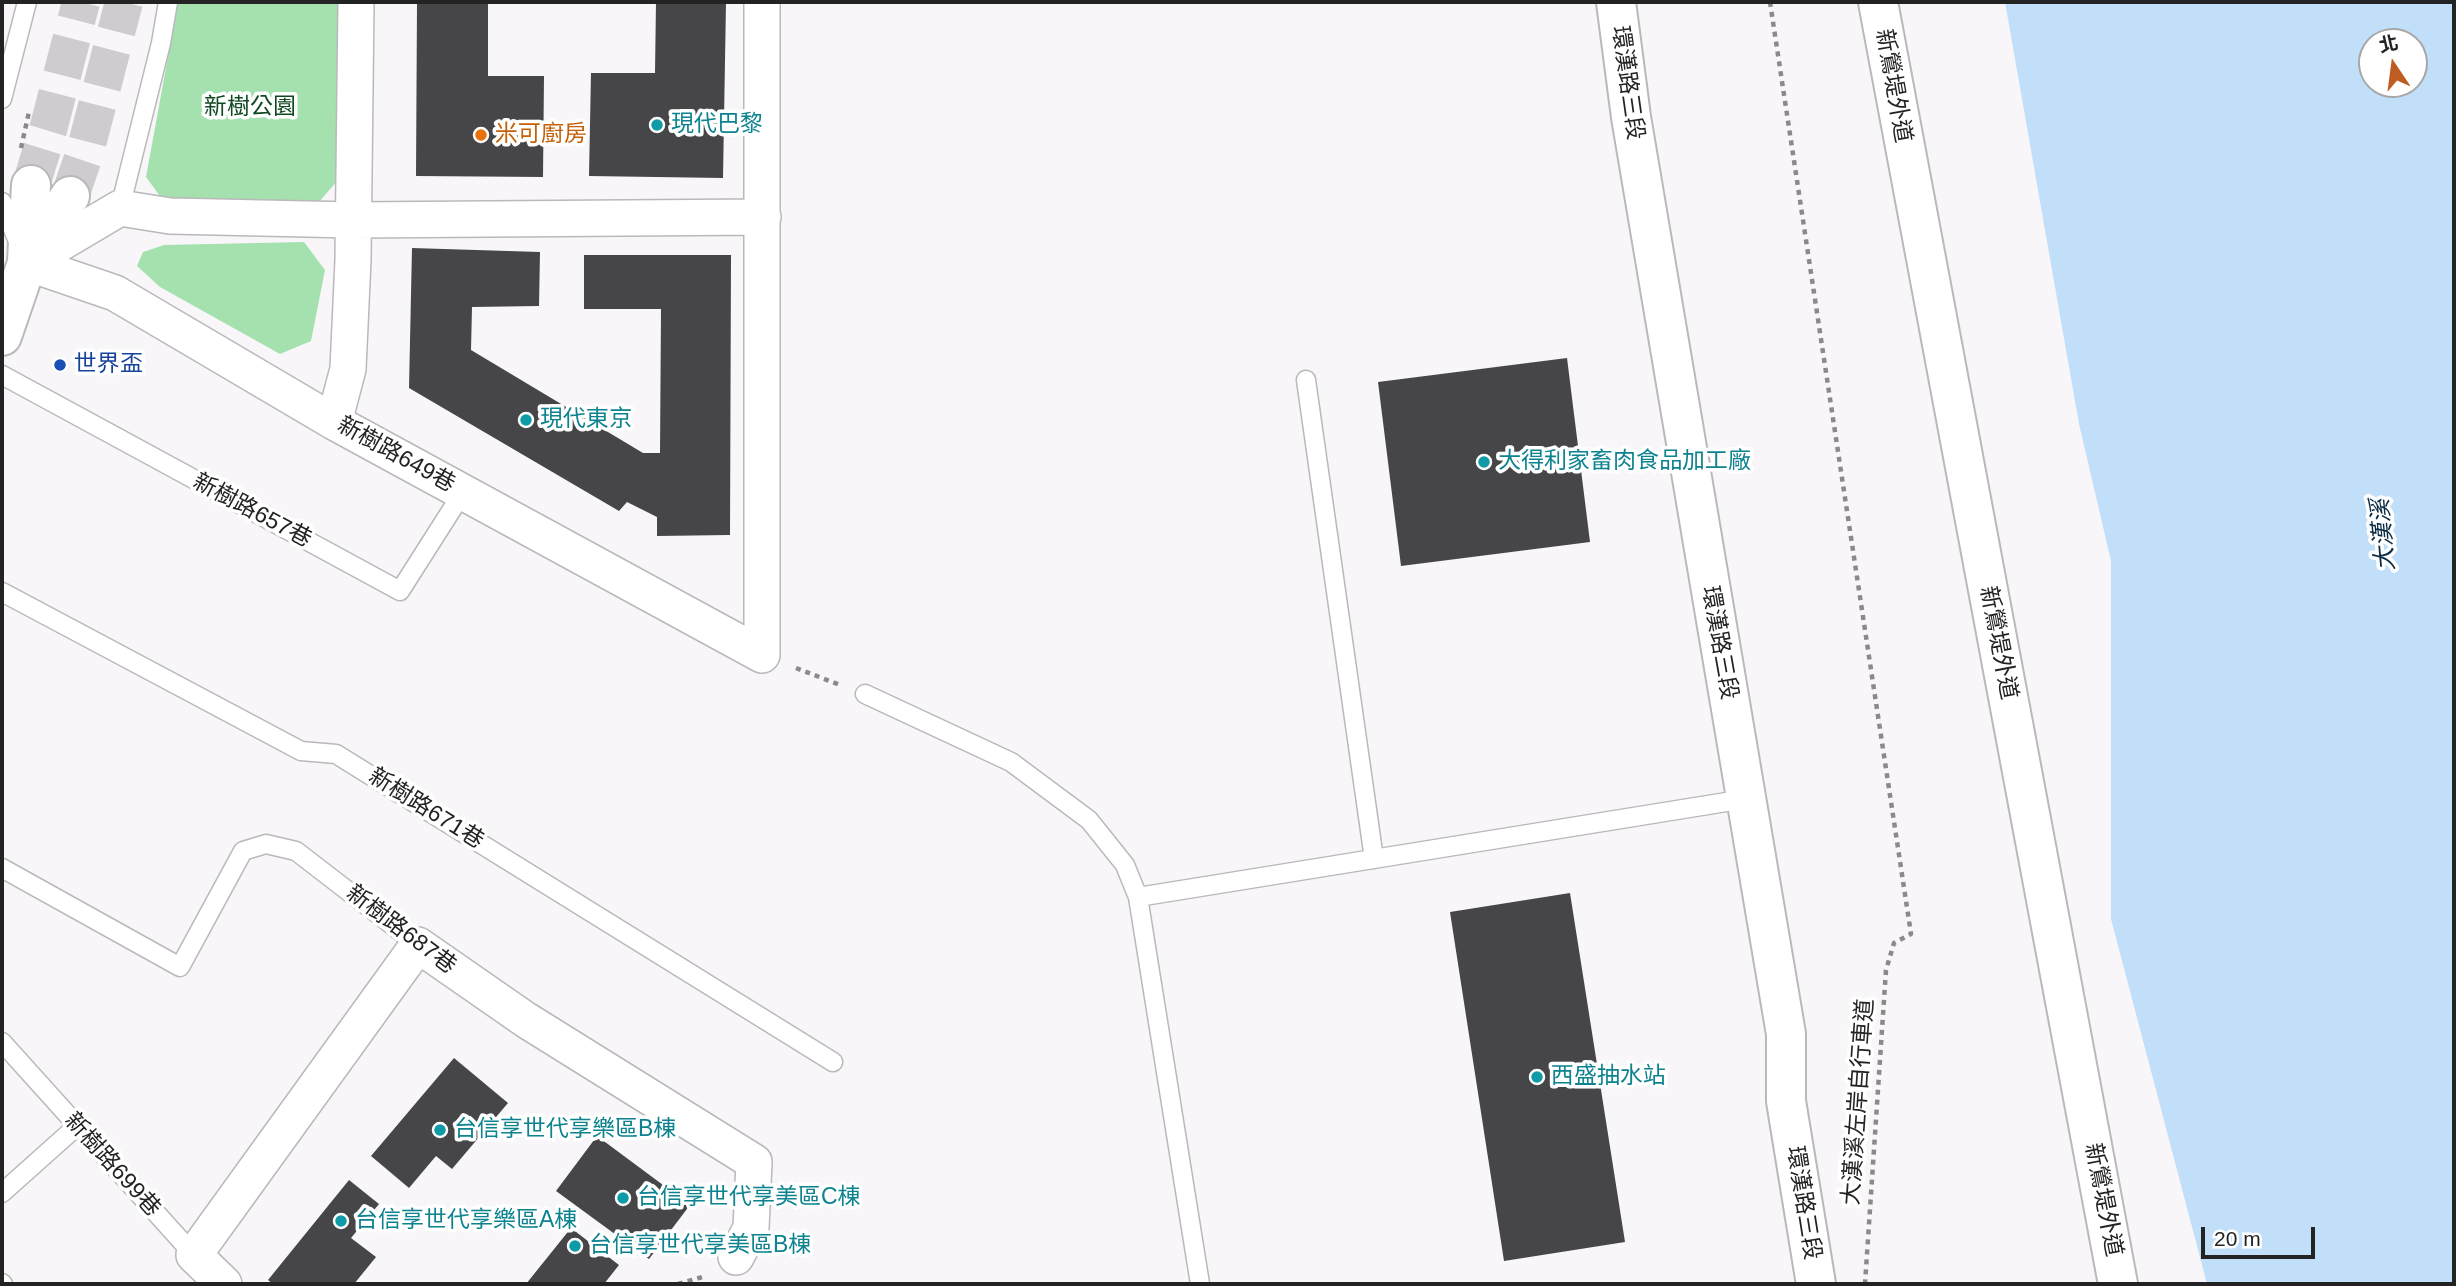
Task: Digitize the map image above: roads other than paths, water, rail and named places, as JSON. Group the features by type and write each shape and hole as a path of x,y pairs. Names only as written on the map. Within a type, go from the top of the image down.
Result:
{"street":[{"path":"334,422 348,369 356,2"},
{"path":"27,263 120,208 170,216 353,220 763,217 762,2"},
{"name":"環漢路三段","path":"1616,2 1631,117 1786,1034 1786,1101 1816,1284"},
{"name":"新鶯堤外道","path":"1878,2 2118,1284"},
{"path":"17,181 27,263"},
{"path":"2,336 27,263 70,196"},
{"name":"新樹路649巷","path":"27,263 115,293 334,422 762,655 763,217"},
{"path":"194,1255 418,945"},
{"name":"新樹路687巷","path":"418,945 526,1020 754,1162 751,1228 736,1257"},
{"name":"新樹路699巷","path":"194,1255 225,1284"}],"lane":[{"path":"2,99 27,2"},
{"path":"120,208 161,43 168,2"},
{"name":"新樹路657巷","path":"2,374 400,591 463,492"},
{"path":"1306,380 1374,859"},
{"name":"新樹路671巷","path":"2,592 300,751 336,754 833,1062"},
{"path":"865,694 1011,762 1088,820 1125,865 1139,897 1200,1284"},
{"path":"1139,897 1745,799"},
{"name":"新樹路687巷","path":"2,868 180,967 243,851 266,844 296,851 418,945"},
{"name":"新樹路699巷","path":"2,1042 194,1255"},
{"path":"2,1193 77,1126"}],"water":[{"name":"大漢溪","path":"2005,2 2454,2 2454,1284 2207,1284 2111,919 2111,561 2079,424"}],"tunnel":[{"path":"31,185 81,2"},
{"path":"70,196 85,152 124,2"}],"place":[{"name":"現代巴黎","path":"657,125"},
{"name":"米可廚房","path":"481,135"},
{"name":"世界盃","path":"60,365"},
{"name":"現代東京","path":"526,420"},
{"name":"大得利家畜肉食品加工廠","path":"1484,462"},
{"name":"西盛抽水站","path":"1537,1077"},
{"name":"台信享世代享樂區B棟","path":"440,1130"},
{"name":"台信享世代享美區C棟","path":"623,1198"},
{"name":"台信享世代享樂區A棟","path":"341,1221"},
{"name":"台信享世代享美區B棟","path":"575,1246"}],"park label":[{"name":"新樹公園","path":"250,108"}]}
